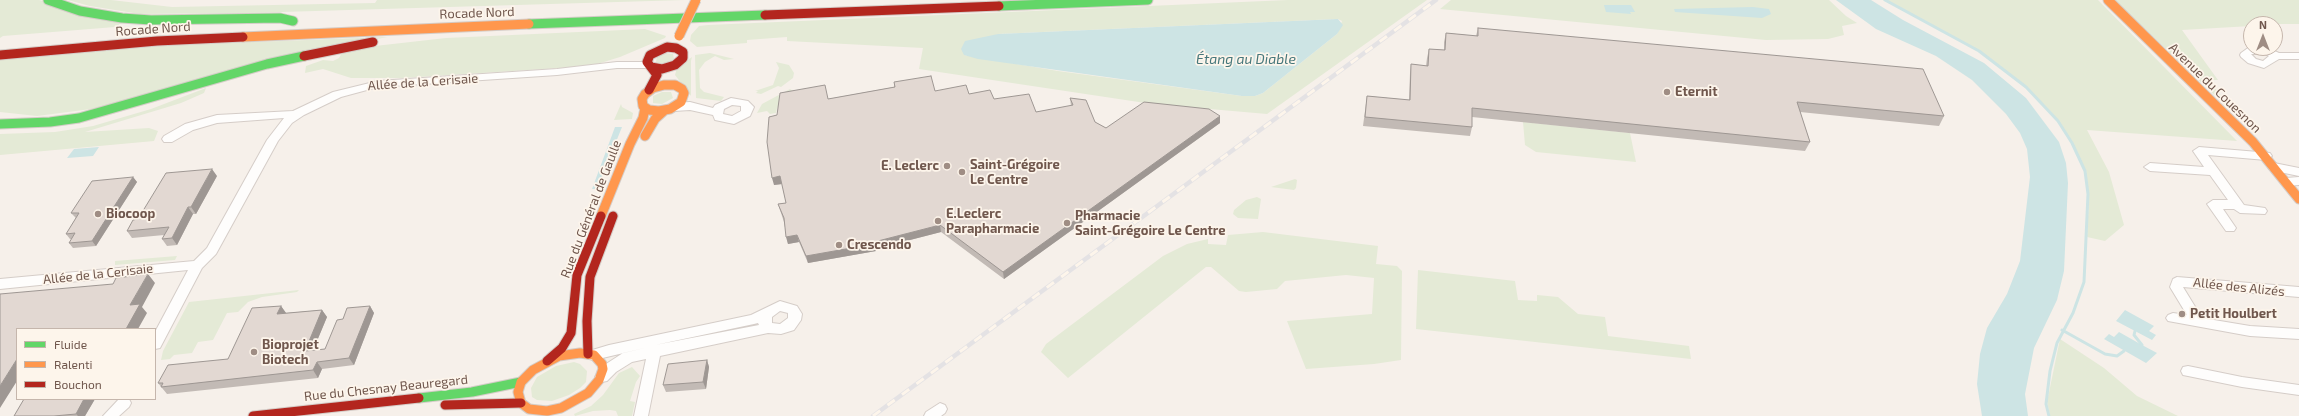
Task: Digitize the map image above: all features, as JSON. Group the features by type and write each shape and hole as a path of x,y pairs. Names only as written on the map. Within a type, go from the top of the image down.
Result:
{"main road":[{"name":"Rocade Nord","path":"48,0 80,11 122,18 159,20 280,18 297,21 144,30"},
{"path":"650,62 663,48 679,36 696,0"},
{"name":"Rocade Nord","path":"0,55 208,38 544,23 1148,0"},
{"name":"Avenue du Couesnon","path":"2108,0 2266,156 2299,199"},
{"path":"683,6 707,5"},
{"path":"0,124 50,122 95,113 226,75 325,50 431,34 530,28 544,23"},
{"path":"675,86 670,77 675,66 683,58 683,52 680,49 679,36"},
{"path":"663,48 680,49"},
{"path":"650,62 662,69 675,66"},
{"path":"649,90 657,78 650,62"},
{"path":"649,90 664,85 675,86 682,89 684,96"},
{"name":"Rue du Général de Gaulle","path":"547,361 562,348 571,333 578,275 630,144 644,118 646,108 642,104 642,99 649,90"},
{"name":"Rue du Général de Gaulle","path":"640,148 652,123 669,108 681,102 684,96"},
{"path":"646,108 654,111 669,108"},
{"path":"0,116 37,118 95,113"},
{"name":"Rue du Général de Gaulle","path":"591,354 587,321 590,277 617,207"},
{"path":"569,354 591,354 602,364 603,369 599,380 588,393 559,412 547,411 533,413 521,403 518,392 522,382 528,374 547,361 569,354"},
{"name":"Rue du Chesnay Beauregard","path":"253,416 472,392 522,382"},
{"name":"Rue du Chesnay Beauregard","path":"338,416 437,405 521,403"}],"street":[{"path":"2283,56 2299,56"},
{"name":"Allée de la Cerisaie","path":"156,342 197,265 212,250 272,140 294,116 337,94 378,84 537,74 650,62"},
{"path":"669,108 690,106 719,109 684,96"},
{"path":"168,139 189,127 207,121 290,114 294,116"},
{"path":"2261,211 2240,209 2199,151 2266,156"},
{"path":"2150,166 2213,171"},
{"path":"2274,167 2299,172"},
{"path":"2286,182 2299,182"},
{"path":"2230,228 2213,204 2238,205"},
{"name":"Allée de la Cerisaie","path":"0,284 197,265"},
{"name":"Allée des Alizés","path":"2198,322 2176,287 2177,282 2299,292"},
{"path":"591,354 754,319 780,306 789,307 794,311 796,317 792,323 785,328 776,330 768,328 654,350 628,357 611,368 599,380"},
{"path":"768,312 764,318 768,328"},
{"path":"2173,318 2250,331 2299,334"},
{"path":"641,416 654,350"},
{"path":"2188,371 2242,382 2299,390"},
{"path":"110,416 124,406"}],"green space":[{"path":"0,0 39,0 123,22 115,27 3,36 0,38"},
{"path":"68,0 111,0 172,7 375,3 377,0 685,0 248,13 140,14 90,6"},
{"path":"1288,0 1427,0 1267,114 1152,104 919,69 923,48 787,41 787,37 747,40 747,43 697,47 690,41 691,35 699,26","holes":["1338,19 1342,21 1337,34 1263,93 1255,96 1242,96 1058,71 964,55 998,34"]},
{"path":"1451,0 1829,0 1846,16 1857,23 1842,26 1844,35 1828,39 1766,40 1440,9"},
{"path":"1883,0 2098,0 2237,141 2087,130 2109,172 2124,225 2105,241 2087,237 2089,197 2086,171 2070,140 2052,113 2025,86 1984,54"},
{"path":"2115,0 2299,0 2299,24 2283,24 2283,16 2243,16 2243,26 2182,30 2218,80 2209,80 2199,76 2217,90 2234,114"},
{"path":"645,29 666,36 665,38 620,57 591,66 403,78 351,78 323,69 305,73 306,66 323,60 333,61 339,58 343,51 366,47 446,38"},
{"path":"388,37 353,43 91,109 37,116 0,112 0,60 172,45"},
{"path":"665,53 673,54 674,59 663,64 656,62 657,56"},
{"path":"710,53 734,59 724,60 715,56 705,62 699,70 700,88 704,92 724,97 721,101 696,98 695,55"},
{"path":"692,57 691,96 675,75 677,68"},
{"path":"776,62 789,65 794,73 793,78 781,87 778,86 761,94 756,93 758,91 755,91 773,85 779,68"},
{"path":"206,88 204,93 181,103 85,132 149,128 158,131 154,141 0,155 0,134 55,132 93,126 151,109"},
{"path":"790,89 793,91 794,98 777,108 776,113 770,114 767,111 757,113 762,104"},
{"path":"662,92 671,92 673,98 662,104 653,103 653,96"},
{"path":"621,104 622,107 633,113 632,119 614,120"},
{"path":"1523,122 1630,133 1636,162 1536,152 1525,145"},
{"path":"1295,179 1297,180 1296,188 1294,190 1271,187"},
{"path":"1257,197 1261,199 1258,219 1238,218 1233,214 1234,210 1246,200"},
{"path":"1263,232 1378,246 1376,264 1397,266 1402,271 1401,360 1374,364 1306,369 1287,321 1372,314 1374,278 1346,275 1285,281 1277,289 1246,292 1239,291 1211,267 1206,267 1068,378 1041,352 1046,344 1163,256 1187,244 1208,239 1208,244 1226,245 1228,235"},
{"path":"177,256 175,260 115,265 115,261"},
{"path":"1418,270 1515,281 1518,300 1537,301 1537,295 1558,297 1578,314 1605,317 1608,336 1689,346 1691,359 1416,329"},
{"path":"299,290 297,292 262,297 248,302 238,312 227,313 213,340 198,342 192,353 174,355 170,359 161,360 163,351 189,302"},
{"path":"2060,339 2104,368 2137,396 2178,416 2050,416 2047,402"},
{"path":"574,362 580,364 587,371 586,382 580,388 569,395 552,401 537,400 532,397 531,388 537,377 556,366"},
{"path":"632,367 640,376 636,382 630,401 635,402 632,416 618,416 616,411 610,410 593,411 575,416 574,414 591,406 603,395 619,373"}],"water":[{"path":"1836,0 1871,0 1903,20 1984,63 2026,98 2059,142 2066,163 2068,183 2064,271 2057,300 2034,348 2025,394 2028,416 1982,416 1977,384 1980,354 1987,328 2007,294 2020,261 2030,177 2027,149 2020,133 2006,114 1972,80 1936,56 1876,29"},
{"path":"1604,5 1631,5 1635,12 1630,12 1631,14 1606,12"},
{"path":"1753,7 1769,9 1771,14 1762,18 1675,12 1674,9"},
{"name":"Étang au Diable","path":"1338,19 1343,25 1337,34 1263,93 1255,96 1242,96 978,59 964,55 961,49 965,41 998,34"},
{"path":"615,127 622,127 597,189 592,189"},
{"path":"99,147 93,156 67,158 74,149"},
{"path":"2125,310 2154,326 2149,331 2156,335 2152,340 2116,321"},
{"path":"2119,332 2157,353 2146,363 2104,339 2109,334 2114,337"}],"building":[{"name":"Eternit","path":"1478,28 1923,69 1944,116 1797,102 1810,142 1472,108 1472,127 1365,117 1367,96 1410,100 1411,64 1428,66 1429,49 1445,50 1446,33 1478,36"},
{"name":"Saint-Grégoire Le Centre","path":"931,76 935,91 966,85 969,94 990,90 994,99 1029,94 1036,112 1073,105 1070,98 1086,100 1095,122 1106,128 1144,102 1209,109 1220,116 1003,272 940,225 874,242 874,244 806,256 797,235 786,237 784,218 778,204 786,203 780,176 772,178 767,142 769,117 777,115 780,93 825,85 828,99 895,87 894,82"},
{"path":"212,169 191,207 188,207 172,238 162,239 169,227 127,231 133,220 138,219 166,173"},
{"name":"Biocoop","path":"133,177 92,241 69,243 75,233 66,234 79,213 71,213 92,181"},
{"path":"148,274 130,305 140,304 127,328 16,328 16,361 0,386 0,294 113,284 116,278"},
{"name":"Bioprojet Biotech","path":"281,306 277,314 322,310 305,351 325,349 337,320 343,319 347,308 370,306 349,358 317,362 313,370 161,387 163,383 158,383 168,365 228,359 252,308"},
{"path":"707,360 703,382 663,385 668,364"},
{"path":"23,400 83,400 76,414 54,416 14,416"}],"waterway":[{"path":"1885,0 1979,51 2026,87 2058,121 2072,143 2085,171 2088,194 2084,282 2073,313 2063,331"},
{"path":"2049,416 2046,404 2050,371 2057,343 2063,331"},
{"path":"2063,331 2105,354 2117,356 2124,351"},
{"path":"2135,331 2134,335 2142,345"}],"railway":[{"path":"873,416 1436,0"}],"traffic: fast":[{"path":"48,0 80,11 122,18 151,20 280,18 293,21"},
{"path":"999,6 1148,0"},
{"path":"529,24 765,15"},
{"path":"0,124 50,122 79,118 267,64 304,56"},
{"path":"419,398 472,392 521,382"}],"traffic: slow":[{"path":"679,36 696,0"},
{"path":"2108,0 2253,142 2299,199"},
{"path":"243,37 529,24"},
{"path":"664,85 675,85 682,89 684,93 681,102 670,109 659,111 649,110 643,106 642,99 645,94 653,88 664,85"},
{"path":"601,216 630,144 643,118 645,108"},
{"path":"645,136 655,119 665,110"},
{"path":"580,353 594,355 602,364 603,369 599,380 588,393 561,408 547,411 529,409 521,403 518,392 521,382 533,370 559,356 580,353"}],"traffic: jam":[{"path":"765,15 999,6"},
{"path":"0,55 157,41 243,37"},
{"path":"304,56 373,42"},
{"path":"649,90 657,75 647,62 650,55 667,47 676,48 683,52 683,58 675,65 662,69 651,67"},
{"path":"547,361 562,348 571,333 577,275 601,216"},
{"path":"588,354 587,321 590,277 613,216"},
{"path":"253,416 419,398"},
{"path":"445,405 521,403"}],"place":[{"name":"Eternit","path":"1667,92"},
{"name":"E. Leclerc","path":"947,166"},
{"name":"Saint-Grégoire Le Centre","path":"962,172"},
{"name":"Biocoop","path":"98,214"},
{"name":"E.Leclerc Parapharmacie","path":"938,221"},
{"name":"Pharmacie Saint-Grégoire Le Centre","path":"1067,223"},
{"name":"Crescendo","path":"839,245"},
{"name":"Petit Houlbert","path":"2182,314"},
{"name":"Bioprojet Biotech","path":"254,352"}]}
